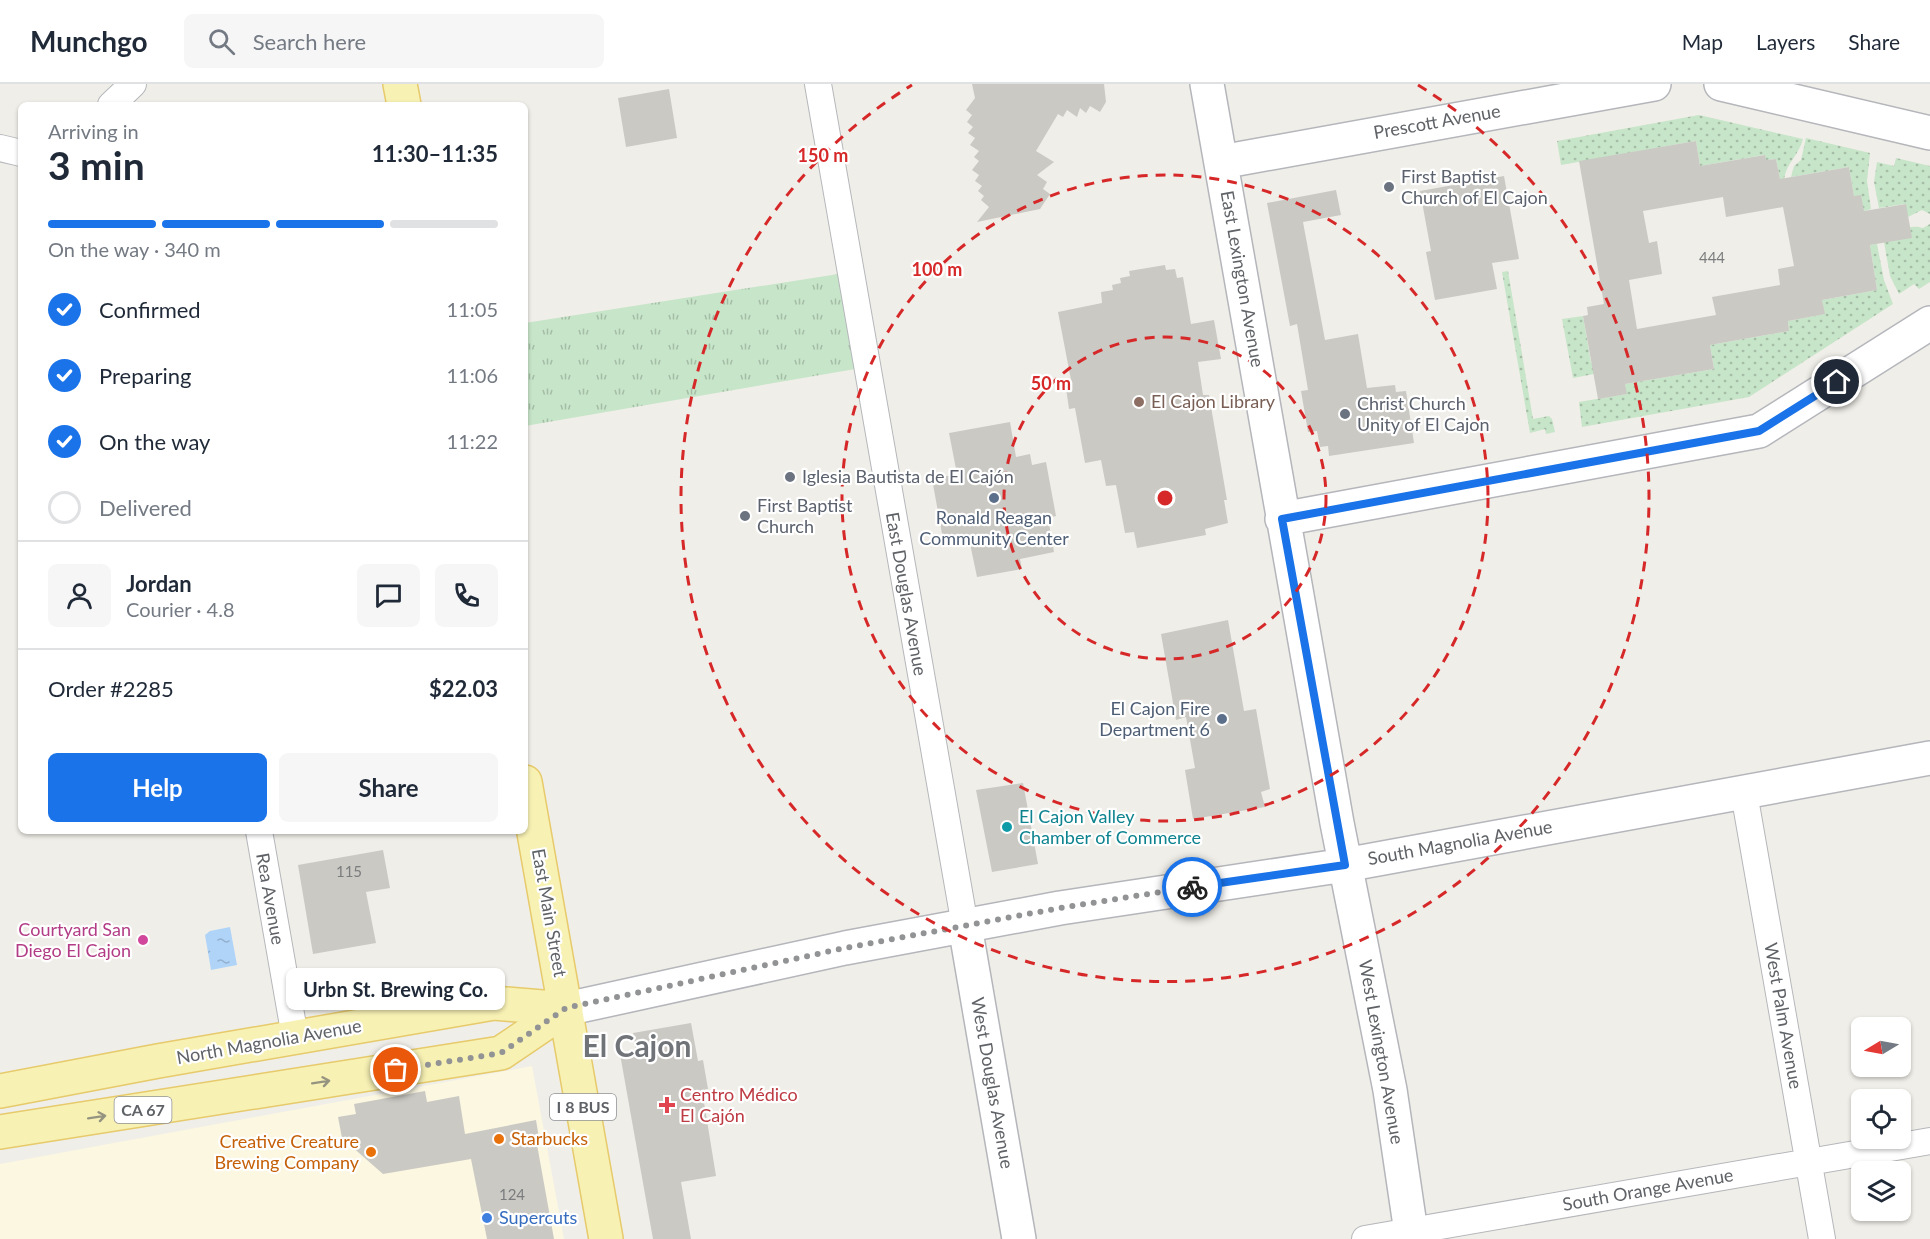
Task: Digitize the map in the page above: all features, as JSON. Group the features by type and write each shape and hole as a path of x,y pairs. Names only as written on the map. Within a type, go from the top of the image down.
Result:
{"main road":[{"path":"400,84 403,102"},
{"name":"East Main Street","path":"528,799 566,1008"},
{"name":"North Magnolia Avenue","path":"0,1091 494,1003 566,1008"},
{"name":"CA 67","path":"0,1131 501,1053 566,1008"},
{"name":"I 8 BUS","path":"566,1008 606,1239"},
{"path":"246,1094 284,1070 293,1055 295,1037"},
{"path":"33,1086 39,1126"}],"street":[{"path":"114,102 133,84"},
{"name":"East Douglas Avenue","path":"818,84 965,926"},
{"name":"East Lexington Avenue","path":"1207,84 1282,519 1345,865"},
{"name":"Prescott Avenue","path":"1221,162 1654,84"},
{"path":"1721,84 1930,133"},
{"path":"0,148 18,152"},
{"path":"1282,519 1759,431 1930,323"},
{"name":"South Magnolia Avenue","path":"566,1008 845,948 1066,907 1345,865 1930,758"},
{"name":"West Palm Avenue","path":"1743,793 1822,1239"},
{"name":"Rea Avenue","path":"260,834 295,1037"},
{"name":"West Lexington Avenue","path":"1345,865 1390,1090 1412,1235"},
{"name":"West Douglas Avenue","path":"965,926 1019,1239"},
{"name":"South Orange Avenue","path":"1365,1239 1412,1235 1930,1141"}],"shaded area":[{"path":"532,1066 564,1239 0,1239 0,1164"}],"green space":[{"path":"1699,115 1803,139 1784,179 1780,179 1776,159 1766,160 1764,155 1700,166 1696,141 1561,165 1557,141"},
{"path":"1806,138 1870,153 1867,181 1871,209 1864,211 1854,196 1849,167 1791,177 1794,166 1801,160"},
{"path":"1896,158 1930,166 1930,214 1922,210 1908,217 1905,204 1879,208 1874,182 1877,162 1894,166"},
{"path":"1930,224 1930,282 1919,289 1914,284 1899,294 1890,276 1884,242 1908,228 1923,228"},
{"path":"1877,244 1884,280 1893,304 1749,397 1582,427 1579,402 1626,394 1625,384 1714,369 1710,345 1789,331 1788,321 1824,314 1822,300 1877,290 1870,245"},
{"path":"1508,271 1533,419 1549,416 1555,432 1546,434 1545,429 1530,433 1502,272"},
{"path":"851,272 867,367 528,425 528,323"},
{"path":"1583,316 1591,363 1604,361 1594,374 1573,378 1562,319"}],"water":[{"path":"230,927 237,965 211,970 205,935 210,931"}],"building":[{"path":"972,84 1104,84 1106,102 1100,112 1090,106 1086,113 1080,108 1077,117 1067,110 1063,117 1058,114 1036,151 1054,162 1037,175 1047,182 1043,189 1050,194 1040,209 977,222 989,207 981,200 984,196 978,191 982,186 975,181 979,175 972,170 979,161 974,157 979,151 970,145 975,138 968,133 973,127 967,122 972,115 966,110 975,98"},
{"path":"669,89 677,138 626,147 618,98"},
{"path":"1696,141 1700,166 1765,155 1766,160 1776,159 1780,179 1849,167 1854,196 1861,195 1864,211 1906,204 1912,238 1870,245 1877,290 1822,300 1825,314 1788,321 1789,331 1710,345 1714,369 1625,384 1627,394 1598,399 1583,316 1588,315 1587,307 1604,304 1579,161","holes":["1723,197 1726,217 1783,207 1794,266 1778,269 1780,285 1712,297 1716,315 1637,329 1629,280 1662,274 1657,241 1649,243 1643,211"]},
{"path":"1504,176 1519,259 1492,263 1497,289 1435,300 1426,252 1431,251 1420,191"},
{"path":"1336,190 1341,215 1303,222 1325,340 1358,334 1367,388 1395,385 1396,392 1406,391 1414,443 1329,456 1328,446 1320,447 1317,431 1308,432 1301,391 1308,390 1297,324 1290,326 1267,203"},
{"name":"El Cajon Library","path":"1165,265 1166,270 1175,269 1177,278 1183,277 1191,324 1214,320 1221,359 1198,362 1203,395 1209,395 1227,500 1224,500 1228,523 1205,529 1206,535 1137,548 1134,532 1125,533 1116,485 1106,486 1101,460 1085,463 1075,408 1069,409 1065,381 1071,380 1058,312 1102,303 1101,292 1113,290 1112,285 1121,283 1120,278 1130,276 1129,271"},
{"name":"Ronald Reagan Community Center","path":"1010,422 1016,457 1030,454 1032,465 1046,462 1056,516 1048,518 1054,552 1020,559 1022,569 977,577 968,534 943,539 932,479 957,474 949,433"},
{"name":"El Cajon Fire Department 6","path":"1228,620 1244,711 1256,709 1270,789 1261,792 1265,807 1193,819 1185,770 1195,768 1186,717 1176,720 1161,634"},
{"name":"El Cajon Valley Chamber of Commerce","path":"1023,783 1038,864 992,872 976,790"},
{"path":"383,850 390,888 366,892 376,943 313,954 298,865"},
{"name":"Centro Médico El Cajón","path":"691,1023 698,1061 703,1060 708,1089 702,1090 716,1176 681,1182 691,1239 653,1239 620,1054 636,1051 633,1033"},
{"path":"425,1091 427,1102 459,1096 465,1134 536,1120 539,1138 536,1139 554,1239 487,1239 471,1159 383,1174 342,1138 338,1117 356,1114 354,1104"}],"way so far":[{"path":"396,1070 501,1053 566,1008 845,948 1060,908 1192,887"}],"place":[{"name":"First Baptist Church of El Cajon","path":"1389,187"},
{"name":"El Cajon Library","path":"1139,402"},
{"name":"Christ Church Unity of El Cajon","path":"1345,414"},
{"name":"Iglesia Bautista de El Cajón","path":"790,477"},
{"name":"Ronald Reagan Community Center","path":"994,498"},
{"name":"First Baptist Church","path":"745,516"},
{"name":"El Cajon Fire Department 6","path":"1222,719"},
{"name":"El Cajon Valley Chamber of Commerce","path":"1007,827"},
{"name":"Courtyard San Diego El Cajon","path":"143,940"},
{"name":"Urbn St. Brewing Co.","path":"396,1070"},
{"name":"Centro Médico El Cajón","path":"667,1105"},
{"name":"Starbucks","path":"499,1139"},
{"name":"Creative Creature Brewing Company","path":"371,1152"},
{"name":"Supercuts","path":"487,1218"}],"district":[{"name":"El Cajon","path":"637,1047"}],"route":[{"path":"1192,887 1345,865 1282,519 1432,490 1504,480 1759,431 1837,382"}]}
